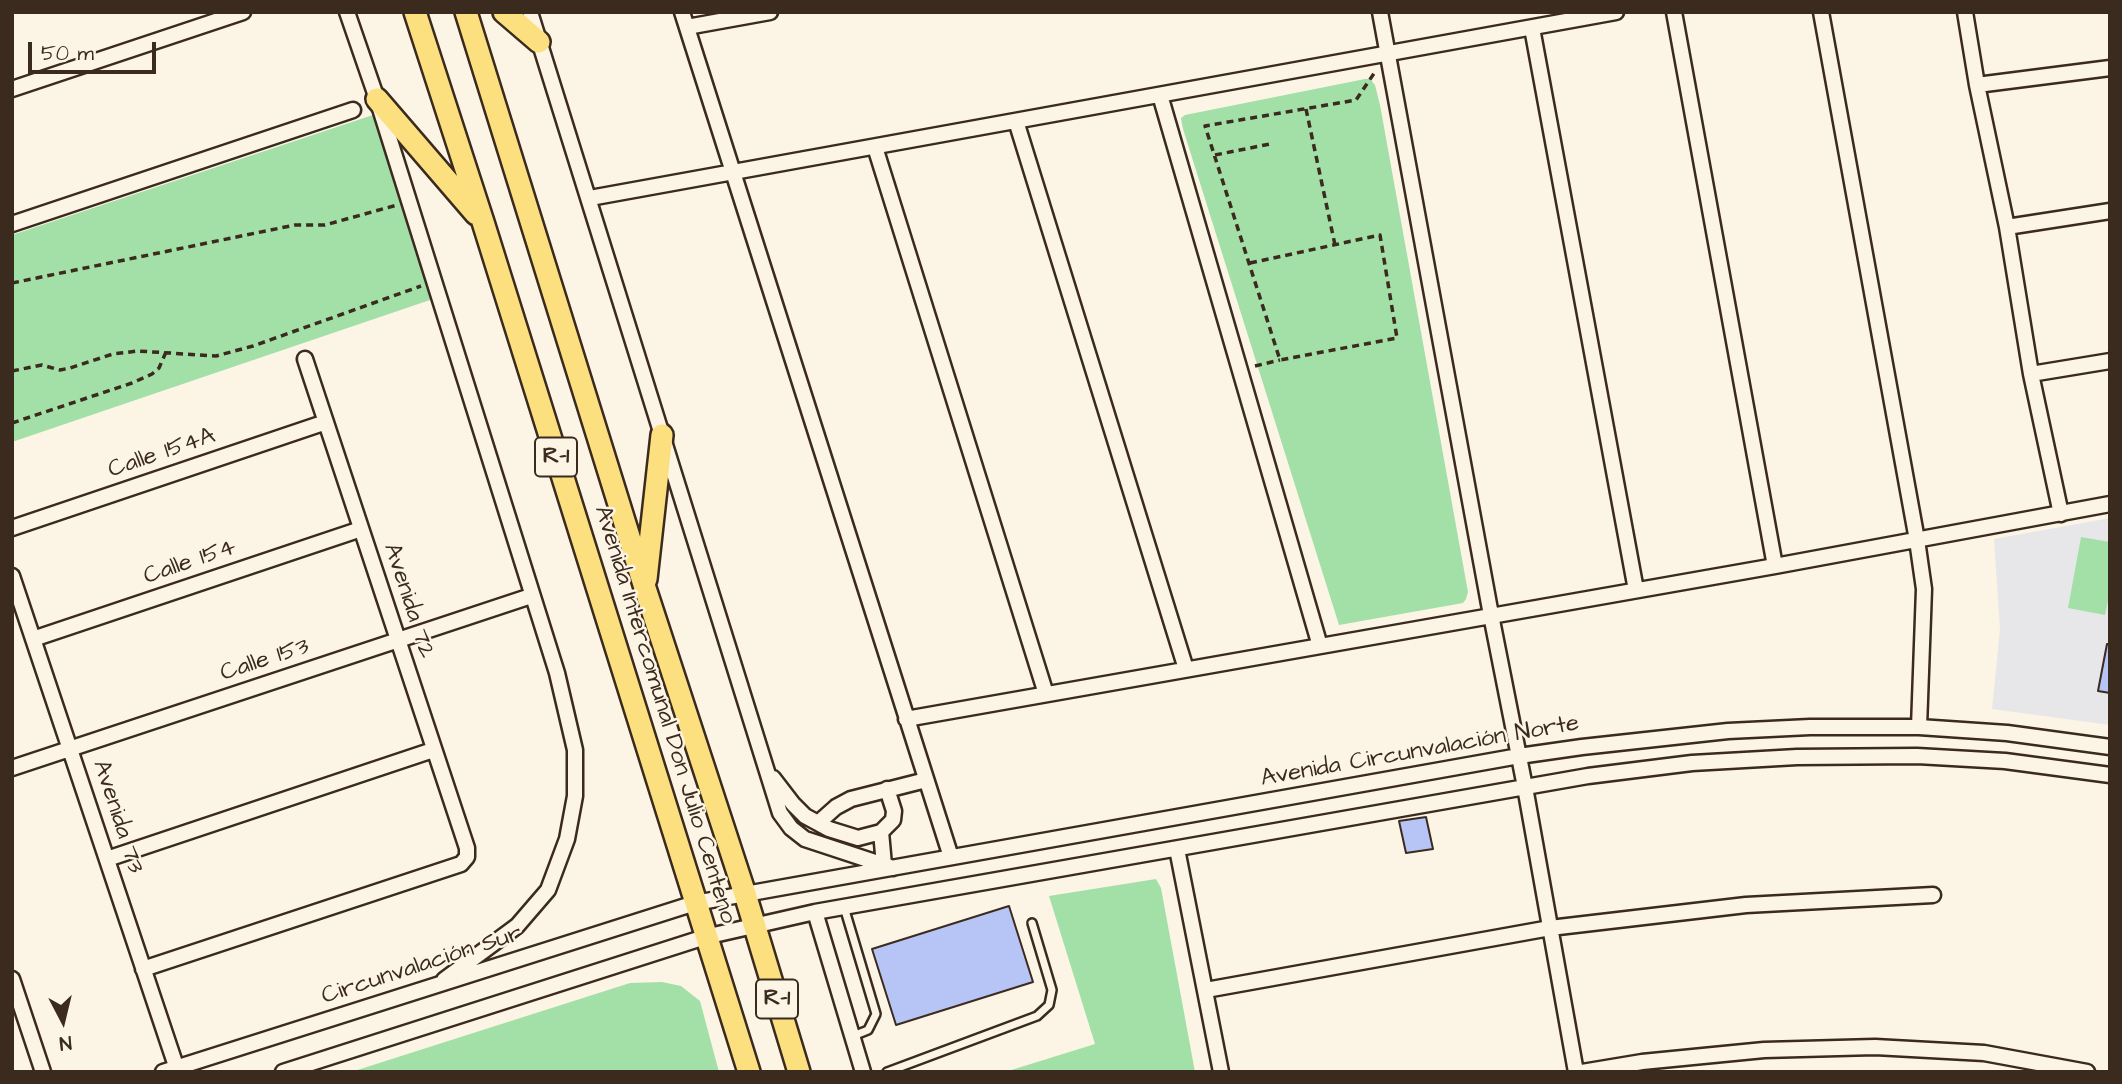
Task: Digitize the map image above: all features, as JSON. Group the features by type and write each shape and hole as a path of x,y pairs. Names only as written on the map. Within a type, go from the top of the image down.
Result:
{"main road":[{"name":"Avenida Intercomunal Don Julio Centeno","path":"415,12 749,1072"},
{"name":"Avenida Intercomunal Don Julio Centeno","path":"466,12 799,1072"},
{"path":"504,12 539,42"},
{"path":"377,99 483,222"},
{"path":"645,588 662,435"}],"street":[{"path":"12,89 243,12"},
{"path":"347,12 377,99 557,673 575,750 575,796 567,839 548,890 517,926 434,987"},
{"path":"530,12 780,813 791,828 805,839 889,867"},
{"path":"682,12 950,858"},
{"path":"687,27 770,12"},
{"path":"1380,12 1576,1072"},
{"path":"590,198 1616,12"},
{"path":"1674,12 1775,566"},
{"path":"1821,12 1924,589 1919,727"},
{"path":"1965,12 1977,85 2007,227 2031,374 2061,514"},
{"path":"1532,27 1636,590"},
{"path":"1977,85 2110,68"},
{"path":"1160,95 1320,646"},
{"path":"12,224 353,110"},
{"path":"1016,121 1186,669"},
{"path":"875,147 1046,694"},
{"path":"2007,227 2110,211"},
{"name":"Avenida 72","path":"143,969 461,864 467,857 467,848 305,359"},
{"path":"2031,374 2110,361"},
{"name":"Calle 154A","path":"12,528 326,422"},
{"path":"906,719 1775,566 2110,504"},
{"name":"Calle 154","path":"33,639 361,529"},
{"name":"Avenida 73","path":"12,576 143,969 172,1070"},
{"name":"Calle 153","path":"12,768 531,596"},
{"name":"Avenida Circunvalación Norte","path":"745,894 1519,757 1728,731 1810,727 1919,727 2007,733 2110,747"},
{"path":"107,859 433,750"},
{"path":"283,1072 705,937 814,912 1588,776 1692,763 1797,757 1929,757 2005,761 2110,775"},
{"path":"767,769 793,804 818,823 845,836 859,838 881,832 892,820 894,811 887,789"},
{"path":"818,823 836,807 851,799 926,780"},
{"path":"881,832 889,867"},
{"path":"1178,849 1221,1072"},
{"name":"Circunvalación Sur","path":"172,1070 695,903 745,894"},
{"path":"1206,990 1550,928 1746,905 1933,895"},
{"path":"814,912 863,1072"},
{"path":"12,979 43,1072"},
{"path":"1582,1072 1642,1062 1764,1050 1875,1047 1984,1053 2087,1072"}],"lane":[{"path":"844,907 876,1014 868,1030 852,1037"},
{"path":"887,1072 1037,1016 1049,1005 1052,990 1032,923"}],"path":[{"path":"1280,360 1205,126 1356,100 1387,54"},
{"path":"1306,109 1335,245"},
{"path":"1214,155 1270,144"},
{"path":"12,283 295,225 325,225 409,202"},
{"path":"1240,369 1397,338 1380,235 1250,263"},
{"path":"12,372 42,365 60,370 113,354 138,351 216,356 253,346 434,282"},
{"path":"12,423 152,374 159,368 166,352"}],"shaded area":[{"path":"2110,518 2110,725 1992,709 2000,629 1994,539"}],"green space":[{"path":"1370,79 1375,85 1380,105 1468,592 1463,603 1339,625 1181,118 1185,115"},
{"path":"373,115 433,299 12,442 12,235"},
{"path":"2081,537 2110,542 2110,591 2105,615 2068,608"},
{"path":"1156,879 1161,888 1195,1072 1005,1072 1095,1044 1049,896"},
{"path":"662,982 681,986 700,1001 719,1072 351,1072 630,983"}],"building":[{"path":"2107,644 2110,644 2110,693 2098,691"},
{"path":"1426,817 1433,849 1406,853 1399,821"},
{"path":"1009,906 1033,982 896,1025 872,949"}]}
